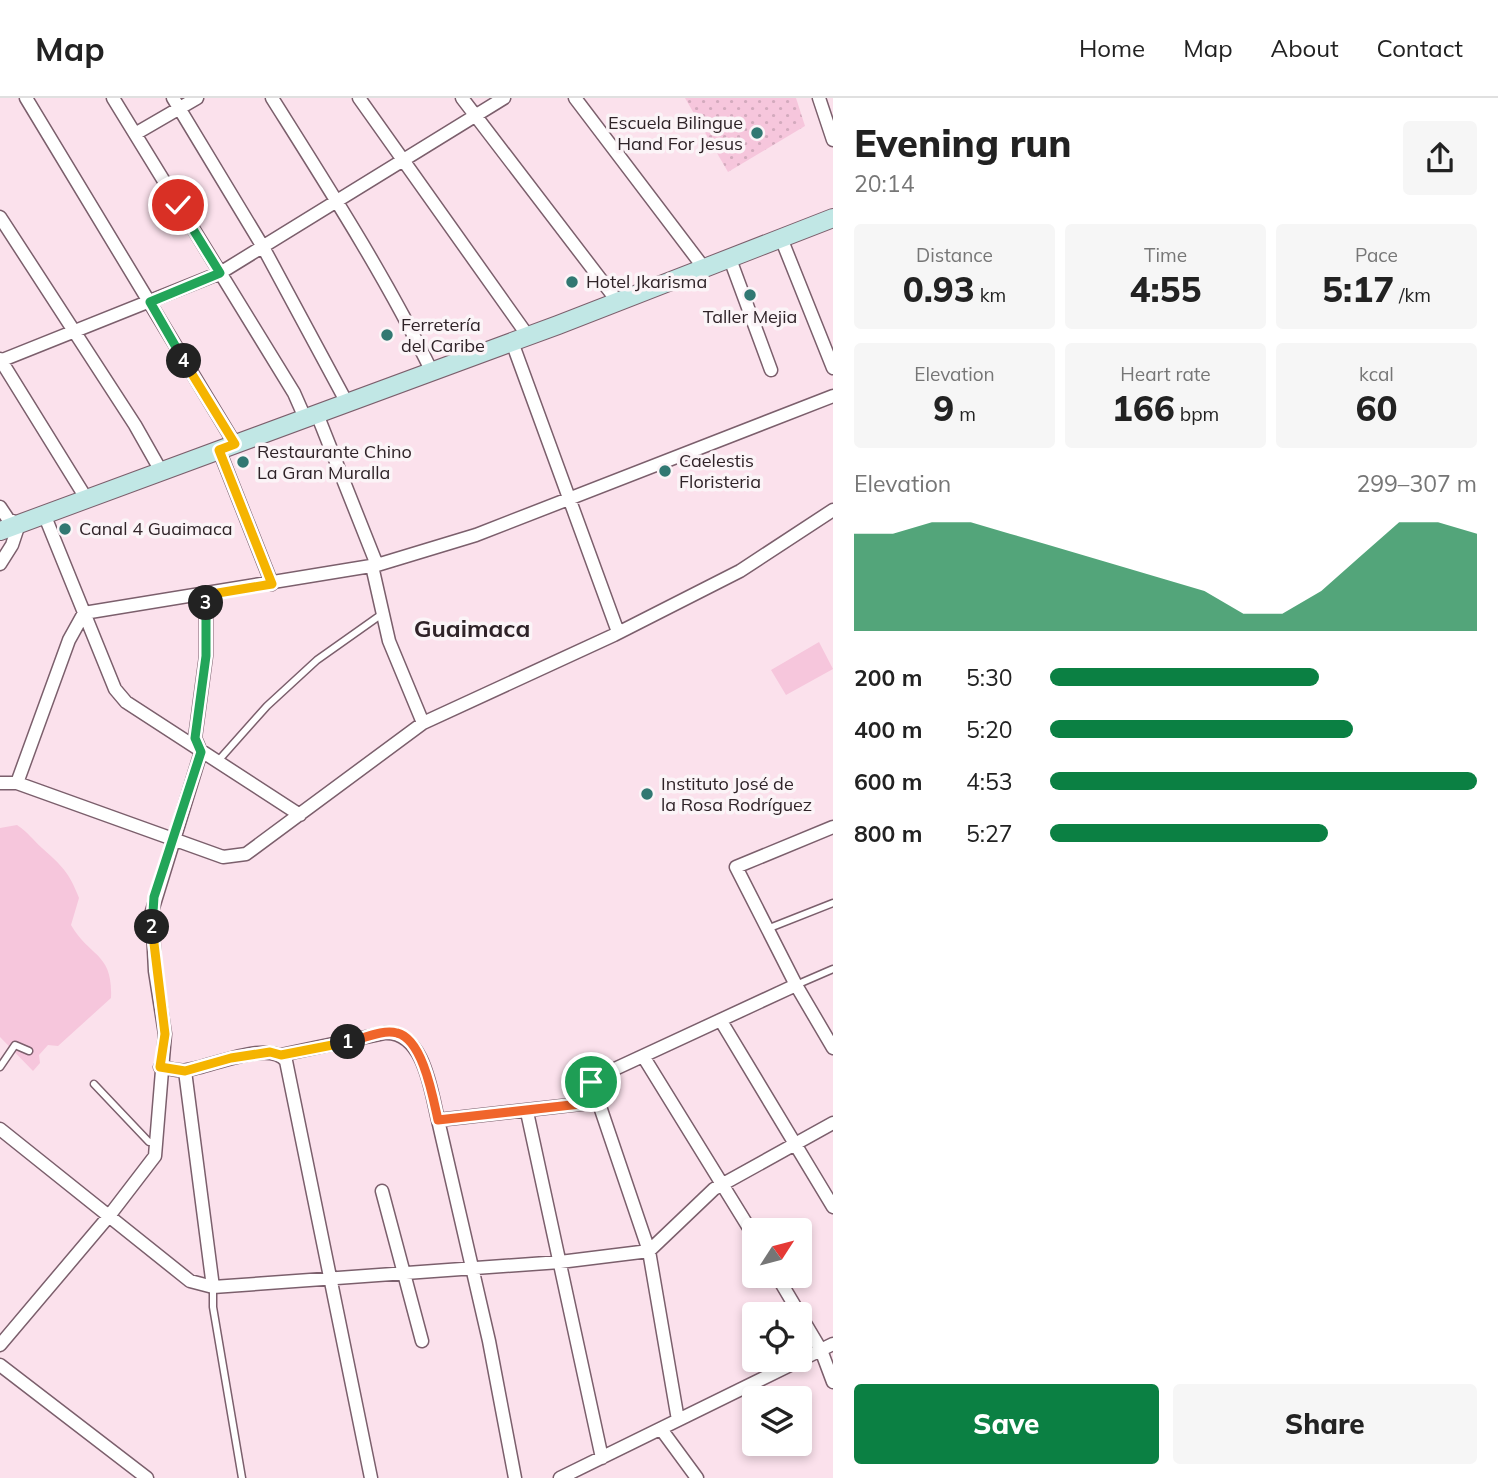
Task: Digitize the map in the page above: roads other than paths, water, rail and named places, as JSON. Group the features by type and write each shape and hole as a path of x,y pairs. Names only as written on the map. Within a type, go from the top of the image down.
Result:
{"main road":[{"path":"0,531 520,339 833,218"}],"street":[{"path":"26,98 150,302 227,447 272,584"},
{"path":"113,98 294,393 311,416 374,565 389,640 423,723"},
{"path":"135,134 176,104 197,98"},
{"path":"272,98 411,328 432,372"},
{"path":"359,98 403,160 520,339 570,499 618,632"},
{"path":"462,98 618,302"},
{"path":"86,498 0,360 74,334 220,273 504,98"},
{"path":"575,98 704,268"},
{"path":"819,98 833,140"},
{"path":"176,104 263,247 346,403"},
{"path":"0,217 135,425 161,471"},
{"path":"781,238 833,368"},
{"path":"730,259 771,370"},
{"path":"83,613 187,595 206,595 374,565 476,535 833,396"},
{"path":"0,507 8,519 19,524 12,545 0,564"},
{"path":"0,783 18,783 173,839 236,858 258,847 423,723 618,632 749,566 833,510"},
{"path":"44,514 115,689 126,702 300,815"},
{"path":"0,1345 109,1216 150,1163 158,1142 160,1067 165,1034 155,971 152,911 200,749 195,738 206,656 206,595"},
{"path":"18,783 69,640 83,613"},
{"path":"833,827 736,867 796,985 833,1048"},
{"path":"678,1420 649,1251 591,1080 796,985"},
{"path":"720,1021 797,1143 833,1207"},
{"path":"160,1067 185,1071 231,1058 270,1052 281,1055 385,1033 401,1034 410,1043 424,1066 438,1120 472,1268 515,1478"},
{"path":"281,1055 286,1061 372,1478"},
{"path":"643,1056 743,1218"},
{"path":"185,1071 213,1287"},
{"path":"438,1120 598,1102"},
{"path":"527,1112 603,1458"},
{"path":"0,1129 190,1282 213,1287 559,1262 649,1251 723,1183 833,1124"},
{"path":"382,1191 422,1341"},
{"path":"786,1288 827,1347 833,1382"},
{"path":"560,1478 827,1347"},
{"path":"0,1365 147,1478"},
{"path":"662,1429 697,1478"}],"lane":[{"path":"218,761 267,706 317,660 382,614"},
{"path":"767,929 833,903"},
{"path":"796,985 833,968"},
{"path":"0,1067 15,1045 29,1051"},
{"path":"94,1084 149,1142 158,1142"},
{"path":"213,1287 213,1307 242,1478"}],"place":[{"name":"Escuela Bilingue Hand For Jesus","path":"757,133"},
{"name":"Hotel Jkarisma","path":"572,282"},
{"name":"Taller Mejia","path":"750,295"},
{"name":"Ferretería del Caribe","path":"387,335"},
{"name":"Restaurante Chino La Gran Muralla","path":"243,462"},
{"name":"Caelestis Floristeria","path":"665,471"},
{"name":"Canal 4 Guaimaca","path":"65,529"},
{"name":"Instituto José de la Rosa Rodríguez","path":"647,794"}],"district":[{"name":"Guaimaca","path":"472,629"}]}
